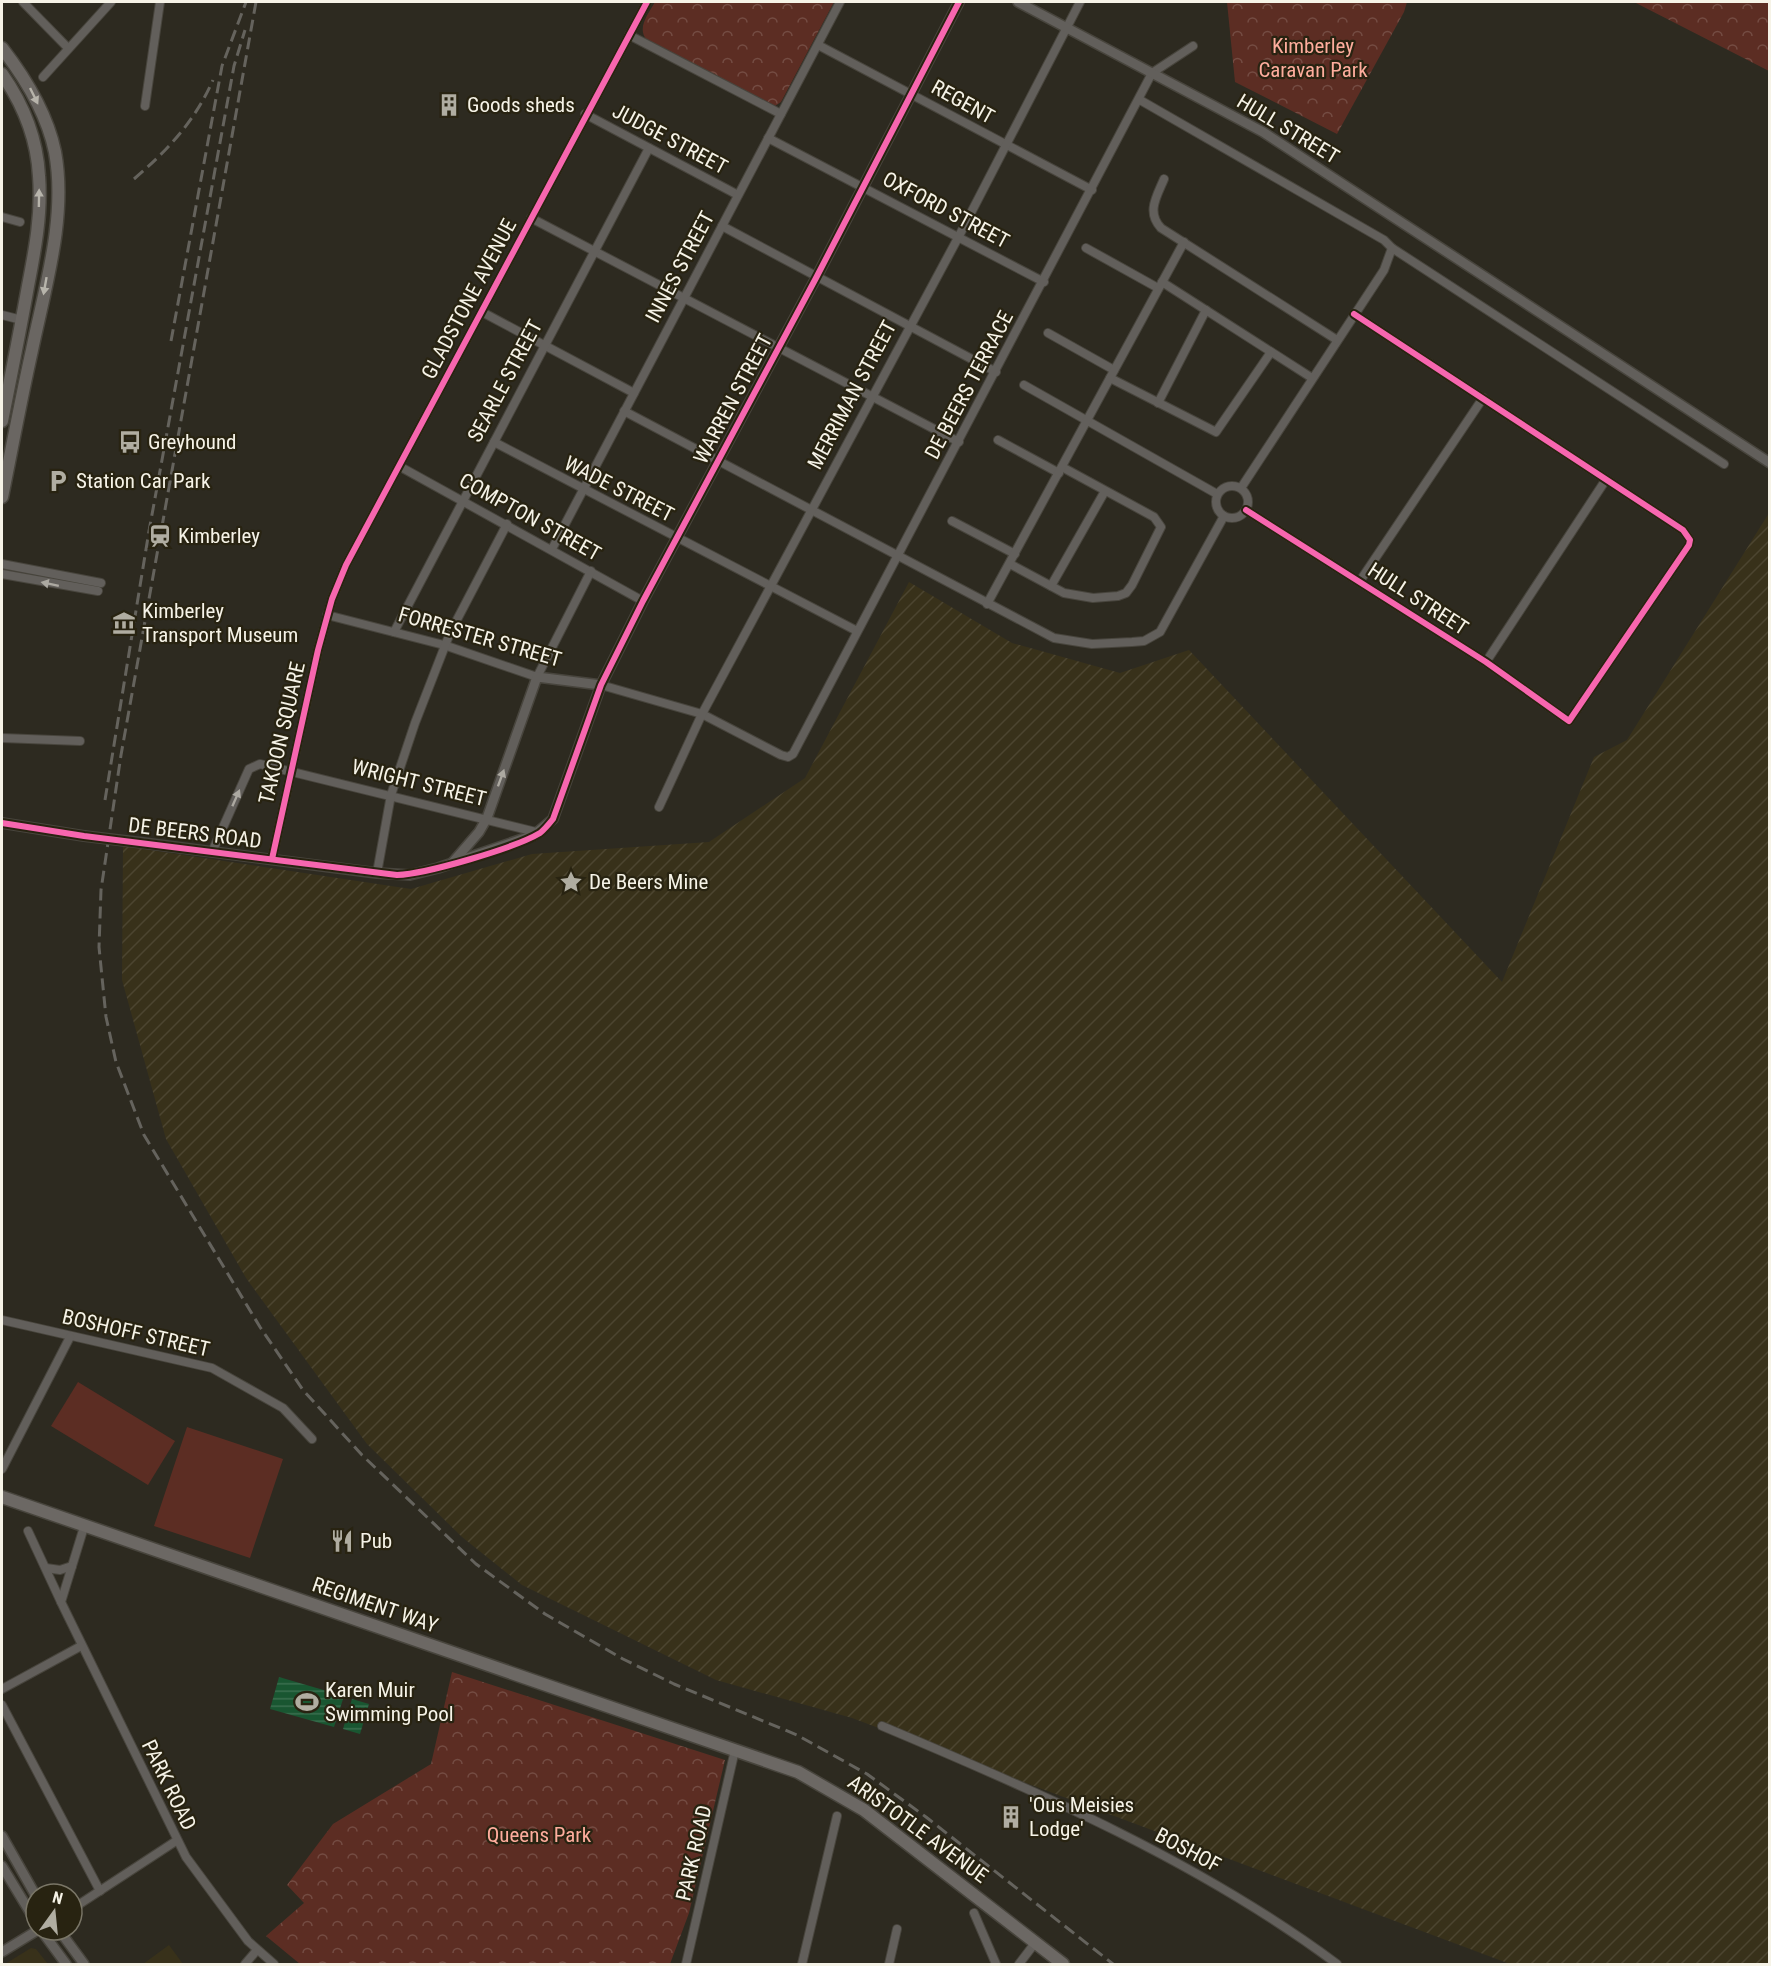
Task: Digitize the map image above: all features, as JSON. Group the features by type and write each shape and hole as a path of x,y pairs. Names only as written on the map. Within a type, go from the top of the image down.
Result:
{"highway":[{"path":"2,48 33,92 45,120 54,152 58,180 58,209 52,248 2,497"},
{"path":"2,74 20,103 33,139 39,176 39,220 2,422"}],"main road":[{"name":"REGIMENT WAY","path":"2,1497 735,1750"},
{"name":"ARISTOTLE AVENUE","path":"735,1750 798,1772 846,1798 1063,1965"}],"street":[{"path":"23,2 68,48"},
{"path":"43,77 111,2"},
{"path":"145,106 160,2"},
{"name":"GLADSTONE AVENUE","path":"327,615 346,565 585,114 647,2"},
{"name":"INNES STREET","path":"552,549 840,2"},
{"name":"WARREN STREET","path":"553,819 601,685 959,2"},
{"name":"HULL STREET","path":"1018,2 1263,132 1770,463"},
{"name":"MERRIMAN STREET","path":"658,807 702,714 769,585 959,236 1080,2"},
{"path":"629,34 781,114"},
{"name":"REGENT","path":"818,45 1092,190"},
{"path":"1152,73 1193,46"},
{"name":"DE BEERS TERRACE","path":"791,756 1044,282 1152,73"},
{"path":"1140,100 1384,240 1392,248 1724,464"},
{"name":"JUDGE STREET","path":"585,114 738,195"},
{"name":"OXFORD STREET","path":"768,138 1044,282"},
{"name":"SEARLE STREET","path":"394,632 649,148"},
{"path":"1164,179 1154,204 1153,217 1161,228 1337,340"},
{"path":"2,217 20,222"},
{"path":"531,218 959,442"},
{"path":"722,226 996,372"},
{"path":"987,604 1184,242"},
{"path":"1086,248 1206,310 1312,378"},
{"path":"1241,488 1384,270 1392,248"},
{"path":"1158,403 1206,310"},
{"path":"482,312 634,393"},
{"path":"1354,314 1605,481 1486,662"},
{"path":"2,315 22,320"},
{"path":"1048,333 1158,403 1212,432 1219,431 1271,352"},
{"path":"1024,385 1217,494"},
{"path":"1360,581 1483,398"},
{"path":"3,408 18,412"},
{"path":"624,411 987,604 1063,640 1092,644 1144,641 1160,632 1224,516"},
{"path":"2,422 17,427"},
{"path":"998,440 1154,517 1161,527 1126,593 1101,598 1071,595 1010,564"},
{"name":"WADE STREET","path":"494,441 857,631"},
{"name":"COMPTON STREET","path":"399,466 643,601"},
{"name":"HULL STREET","path":"1246,510 1486,662 1569,721 1689,545 1690,540 1683,530 1605,481"},
{"path":"1226,487 1241,488 1247,496 1246,510 1238,517 1224,516 1217,509 1217,494 1226,487"},
{"path":"1051,585 1105,491"},
{"path":"952,521 1015,554"},
{"path":"377,873 391,795 444,645 507,524"},
{"path":"2,564 86,579 100,587 2,574"},
{"path":"452,864 479,832 487,818 537,676 591,571"},
{"name":"FORRESTER STREET","path":"327,615 444,645 537,676 601,685 702,714 781,755 791,756"},
{"name":"TAKOON SQUARE","path":"272,860 290,769 327,615"},
{"path":"2,738 80,741"},
{"name":"WRIGHT STREET","path":"212,852 249,769 260,764 290,769 540,833"},
{"name":"DE BEERS ROAD","path":"2,823 272,860 377,873 410,874 452,864 540,833 553,819"},
{"name":"BOSHOFF STREET","path":"2,1320 220,1372 283,1408 312,1439"},
{"path":"2,1469 70,1337"},
{"path":"62,1602 84,1527"},
{"name":"PARK ROAD","path":"28,1532 176,1841 201,1880 257,1950 274,1965"},
{"path":"46,1568 60,1570 72,1566"},
{"path":"2,1689 81,1646"},
{"path":"2,1705 100,1891"},
{"name":"BOSHOF","path":"882,1726 963,1760 1092,1821 1204,1878 1268,1915 1337,1965"},
{"name":"PARK ROAD","path":"686,1965 735,1750"},
{"path":"802,1965 837,1816"},
{"path":"2,1836 28,1882"},
{"path":"84,1901 176,1841"},
{"path":"2,1866 24,1902"},
{"path":"974,1913 996,1965"},
{"path":"889,1965 897,1929"},
{"path":"2,1953 24,1940"},
{"path":"49,1942 66,1965"},
{"path":"68,1942 84,1965"},
{"path":"1019,1965 1035,1943"},
{"path":"245,1965 257,1950"}],"shaded area":[{"name":"De Beers Mine","path":"1769,513 1769,1964 1510,1964 852,1718 716,1680 522,1585 462,1537 367,1444 246,1278 166,1139 122,980 123,846 411,889 532,854 709,842 805,778 909,582 1012,643 1120,673 1189,650 1502,982 1594,757 1627,740"},
{"name":"Karen Muir Swimming Pool","path":"279,1677 344,1696 334,1727 270,1709"},
{"path":"352,1699 369,1704 360,1734 343,1729"},
{"path":"169,1945 183,1964 143,1964"},
{"path":"31,1948 36,1949 48,1964 5,1964"}],"green space":[{"path":"655,2 834,2 781,102 775,106 647,40 643,26"},
{"name":"Kimberley Caravan Park","path":"1227,2 1407,2 1404,12 1337,134 1235,82"},
{"path":"1634,2 1769,2 1769,71"},
{"path":"78,1382 175,1441 148,1485 51,1426"},
{"path":"187,1427 283,1459 250,1558 154,1526"},
{"name":"Queens Park","path":"452,1672 725,1760 689,1913 670,1964 300,1964 266,1936 304,1903 287,1885 333,1824 431,1764"}],"railway":[{"path":"171,341 222,66 246,2"},
{"path":"256,2 121,755 101,890 99,947 106,1017 116,1062 144,1135 260,1327 303,1390 362,1455 476,1564 545,1614 623,1659 674,1684 797,1735 867,1774 926,1817 1113,1964"},
{"path":"105,800 149,531 234,66 245,30"},
{"path":"134,179 180,134 198,109 213,80"}],"cycle path":[{"path":"272,859 318,650 332,599 346,565 647,2"},
{"path":"2,823 84,836 397,875 410,874 470,859 511,846 540,833 553,819 601,685 643,601 816,278 959,2"},
{"path":"1246,510 1486,662 1569,721 1689,545 1690,540 1683,530 1354,314"}],"place":[{"name":"Goods sheds","path":"449,105"},
{"name":"Greyhound","path":"130,442"},
{"name":"Station Car Park","path":"58,481"},
{"name":"Kimberley","path":"160,536"},
{"name":"Kimberley Transport Museum","path":"124,623"},
{"name":"De Beers Mine","path":"571,882"},
{"name":"Pub","path":"342,1541"},
{"name":"Karen Muir Swimming Pool","path":"307,1702"},
{"name":"'Ous Meisies Lodge'","path":"1011,1817"}]}
